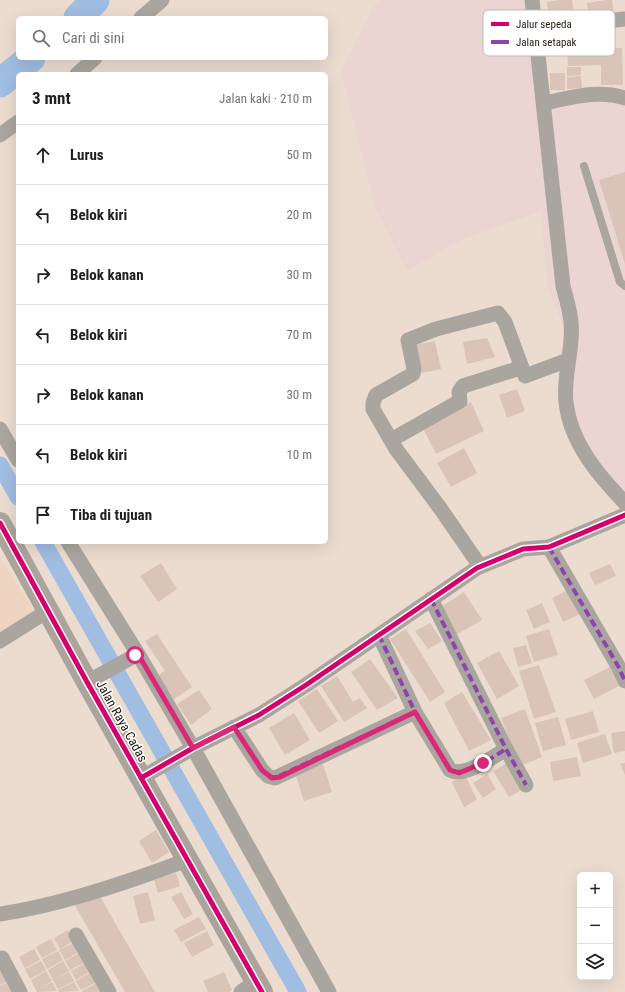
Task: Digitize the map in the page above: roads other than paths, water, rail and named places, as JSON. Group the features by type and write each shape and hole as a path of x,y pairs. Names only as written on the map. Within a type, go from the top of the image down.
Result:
{"street":[{"path":"143,16 162,0"},
{"path":"532,0 533,10"},
{"path":"615,20 624,19"},
{"path":"538,56 563,286 571,323 565,385 566,401 571,425 594,467 625,503"},
{"path":"79,72 93,60"},
{"path":"544,103 582,95 605,94 625,98"},
{"path":"0,135 16,123"},
{"path":"480,566 391,440 373,409 373,403 376,395 413,374 414,369 408,340 436,329 498,313 505,322 520,368 525,376 568,360"},
{"path":"391,440 460,402 459,392 463,386 520,368"},
{"path":"0,429 16,457"},
{"path":"144,777 192,749 259,715 480,566 523,549 549,547 625,515"},
{"name":"Jalan Raya Cadas","path":"0,523 144,777 253,988"},
{"path":"69,544 192,749 329,992"},
{"path":"549,547 622,665 625,681"},
{"path":"430,600 506,750 526,785"},
{"path":"0,641 49,610"},
{"path":"379,635 415,712 446,766 452,772 459,773 470,769 506,750"},
{"path":"90,680 136,655"},
{"path":"234,727 262,770 268,776 275,778 415,712"},
{"path":"0,914 60,901 151,874 187,860"},
{"path":"76,935 109,992"},
{"path":"2,958 20,992"}],"lane":[{"path":"584,166 620,282 625,286"}],"waterway":[{"path":"80,16 95,0"},
{"path":"0,83 29,60"},
{"path":"0,465 16,493"},
{"path":"44,544 298,992"}]}
